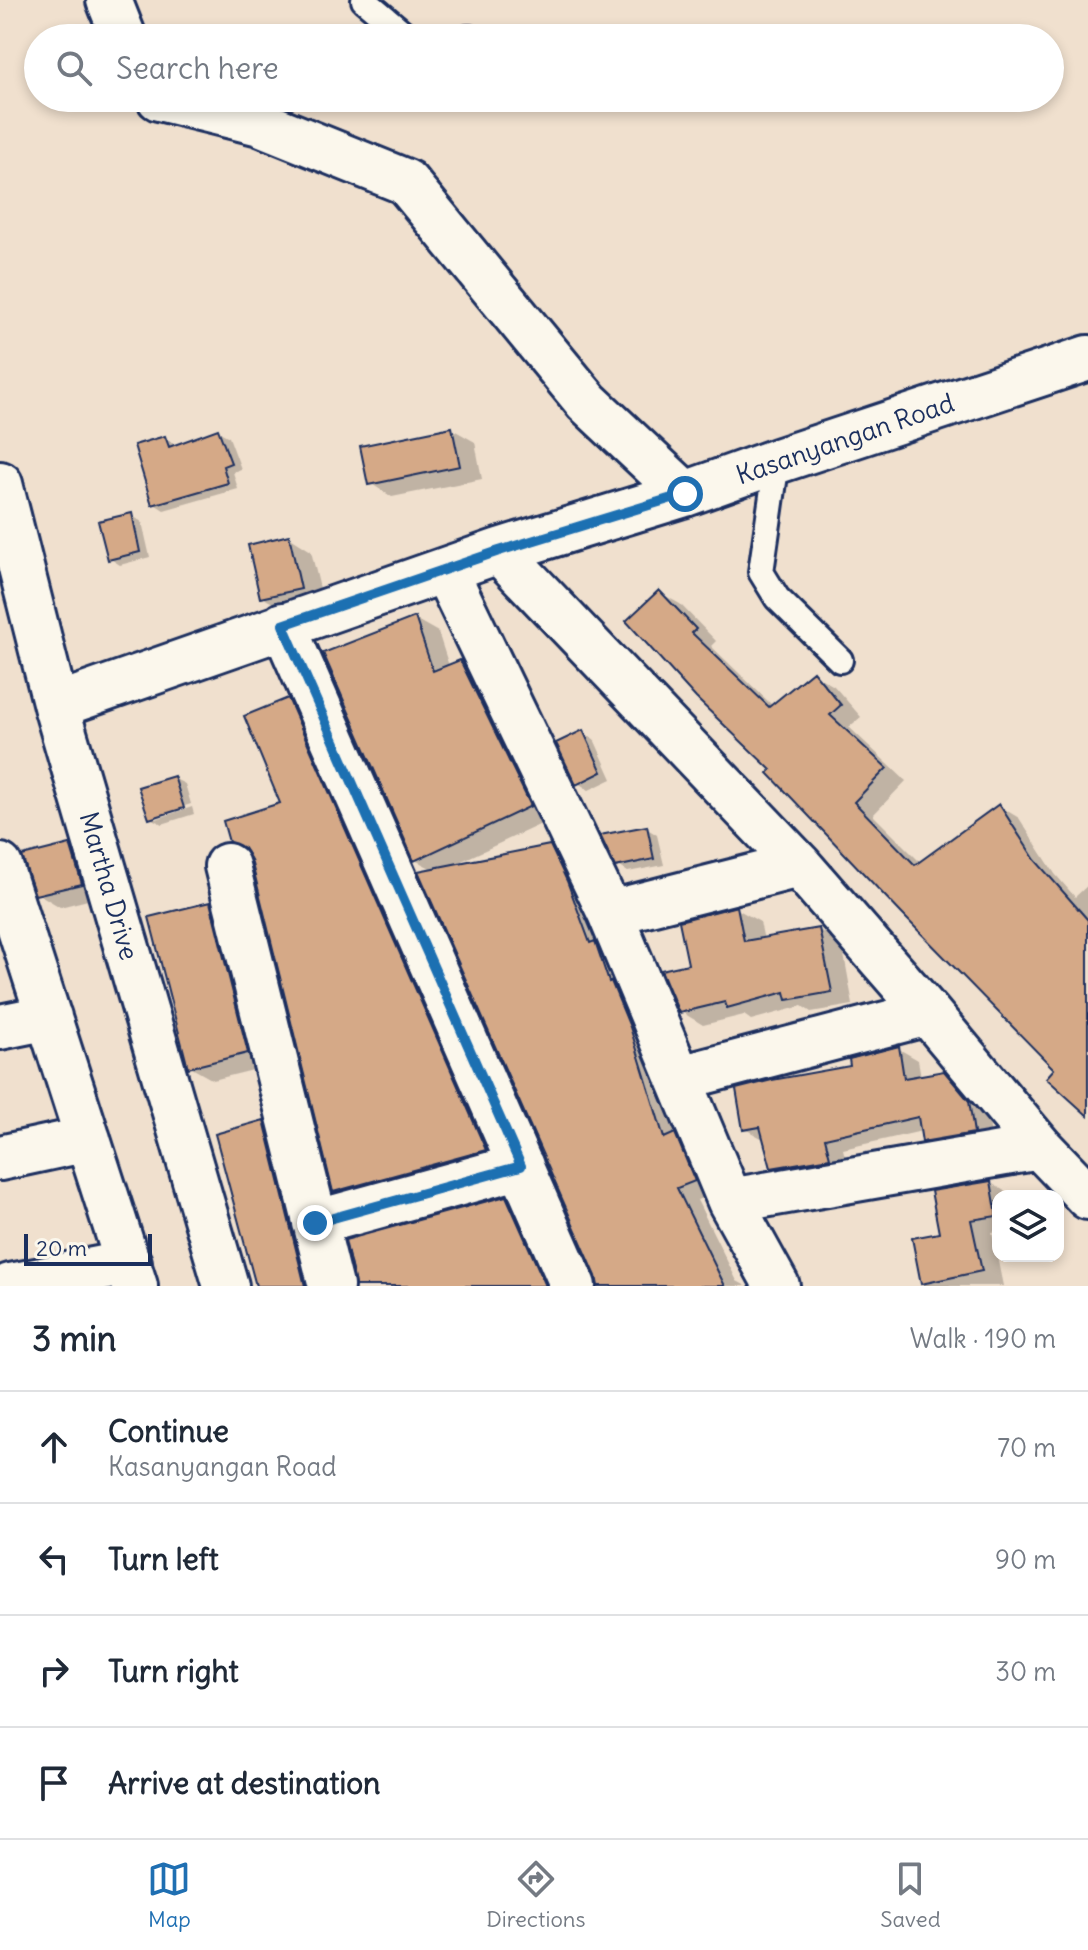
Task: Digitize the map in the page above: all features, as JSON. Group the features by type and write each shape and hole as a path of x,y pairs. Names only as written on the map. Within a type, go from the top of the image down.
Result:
{"street":[{"path":"109,0 118,24"},
{"path":"216,112 260,123 406,182 587,402 685,494"},
{"name":"Kasanyangan Road","path":"56,706 499,551 685,494 1088,358"},
{"name":"Martha Drive","path":"0,484 56,706 226,1286"},
{"path":"499,551 799,865 1040,1147 1088,1197"},
{"path":"445,570 610,913 730,1201 777,1286"},
{"path":"283,625 573,1286"},
{"path":"610,913 799,865"},
{"path":"0,866 132,1274 10,1286"},
{"path":"227,866 331,1286"},
{"path":"680,1078 928,1013"},
{"path":"0,1027 49,1017"},
{"path":"0,1158 88,1139"},
{"path":"730,1201 1040,1147"},
{"path":"315,1223 521,1166"}],"lane":[{"path":"364,0 392,24"},
{"path":"777,461 761,572 777,598 840,660"}],"building":[{"path":"452,427 460,466 368,485 360,446"},
{"path":"218,429 231,463 223,466 228,483 152,505 134,445 165,436 169,447"},
{"path":"132,513 140,552 108,560 98,521"},
{"path":"289,535 301,589 260,598 248,545"},
{"path":"659,590 696,629 692,633 769,707 813,671 841,705 830,715 887,768 854,802 915,865 999,804 1035,860 1088,920 1088,1116 1046,1078 1054,1069 902,914 768,773 771,770 696,698 626,621"},
{"path":"415,617 433,671 460,660 531,806 414,861 323,653"},
{"path":"288,698 486,1150 333,1192 251,860 244,848 229,842 223,821 280,803 244,716"},
{"path":"583,730 602,772 576,785 556,743"},
{"path":"174,776 184,808 149,819 138,787"},
{"path":"647,826 654,859 615,867 600,835"},
{"path":"70,844 82,884 35,895 22,856"},
{"path":"550,845 590,943 595,941 609,982 630,1027 664,1138 675,1133 695,1181 677,1188 725,1286 598,1286 418,871"},
{"path":"210,902 248,1053 188,1068 149,917"},
{"path":"737,906 744,941 819,928 832,992 787,1000 785,992 727,1008 725,1002 679,1013 661,970 688,964 679,921"},
{"path":"899,1046 904,1078 944,1071 969,1101 974,1133 922,1142 918,1117 825,1138 830,1158 771,1168 760,1127 743,1130 736,1089 850,1066 849,1059"},
{"path":"264,1120 305,1286 256,1286 215,1134"},
{"path":"991,1181 992,1217 971,1220 982,1271 921,1284 912,1238 939,1233 931,1191"},
{"path":"506,1196 546,1286 355,1286 345,1240"}],"route":[{"path":"315,1223 521,1166 283,625 499,551 685,494"}]}
